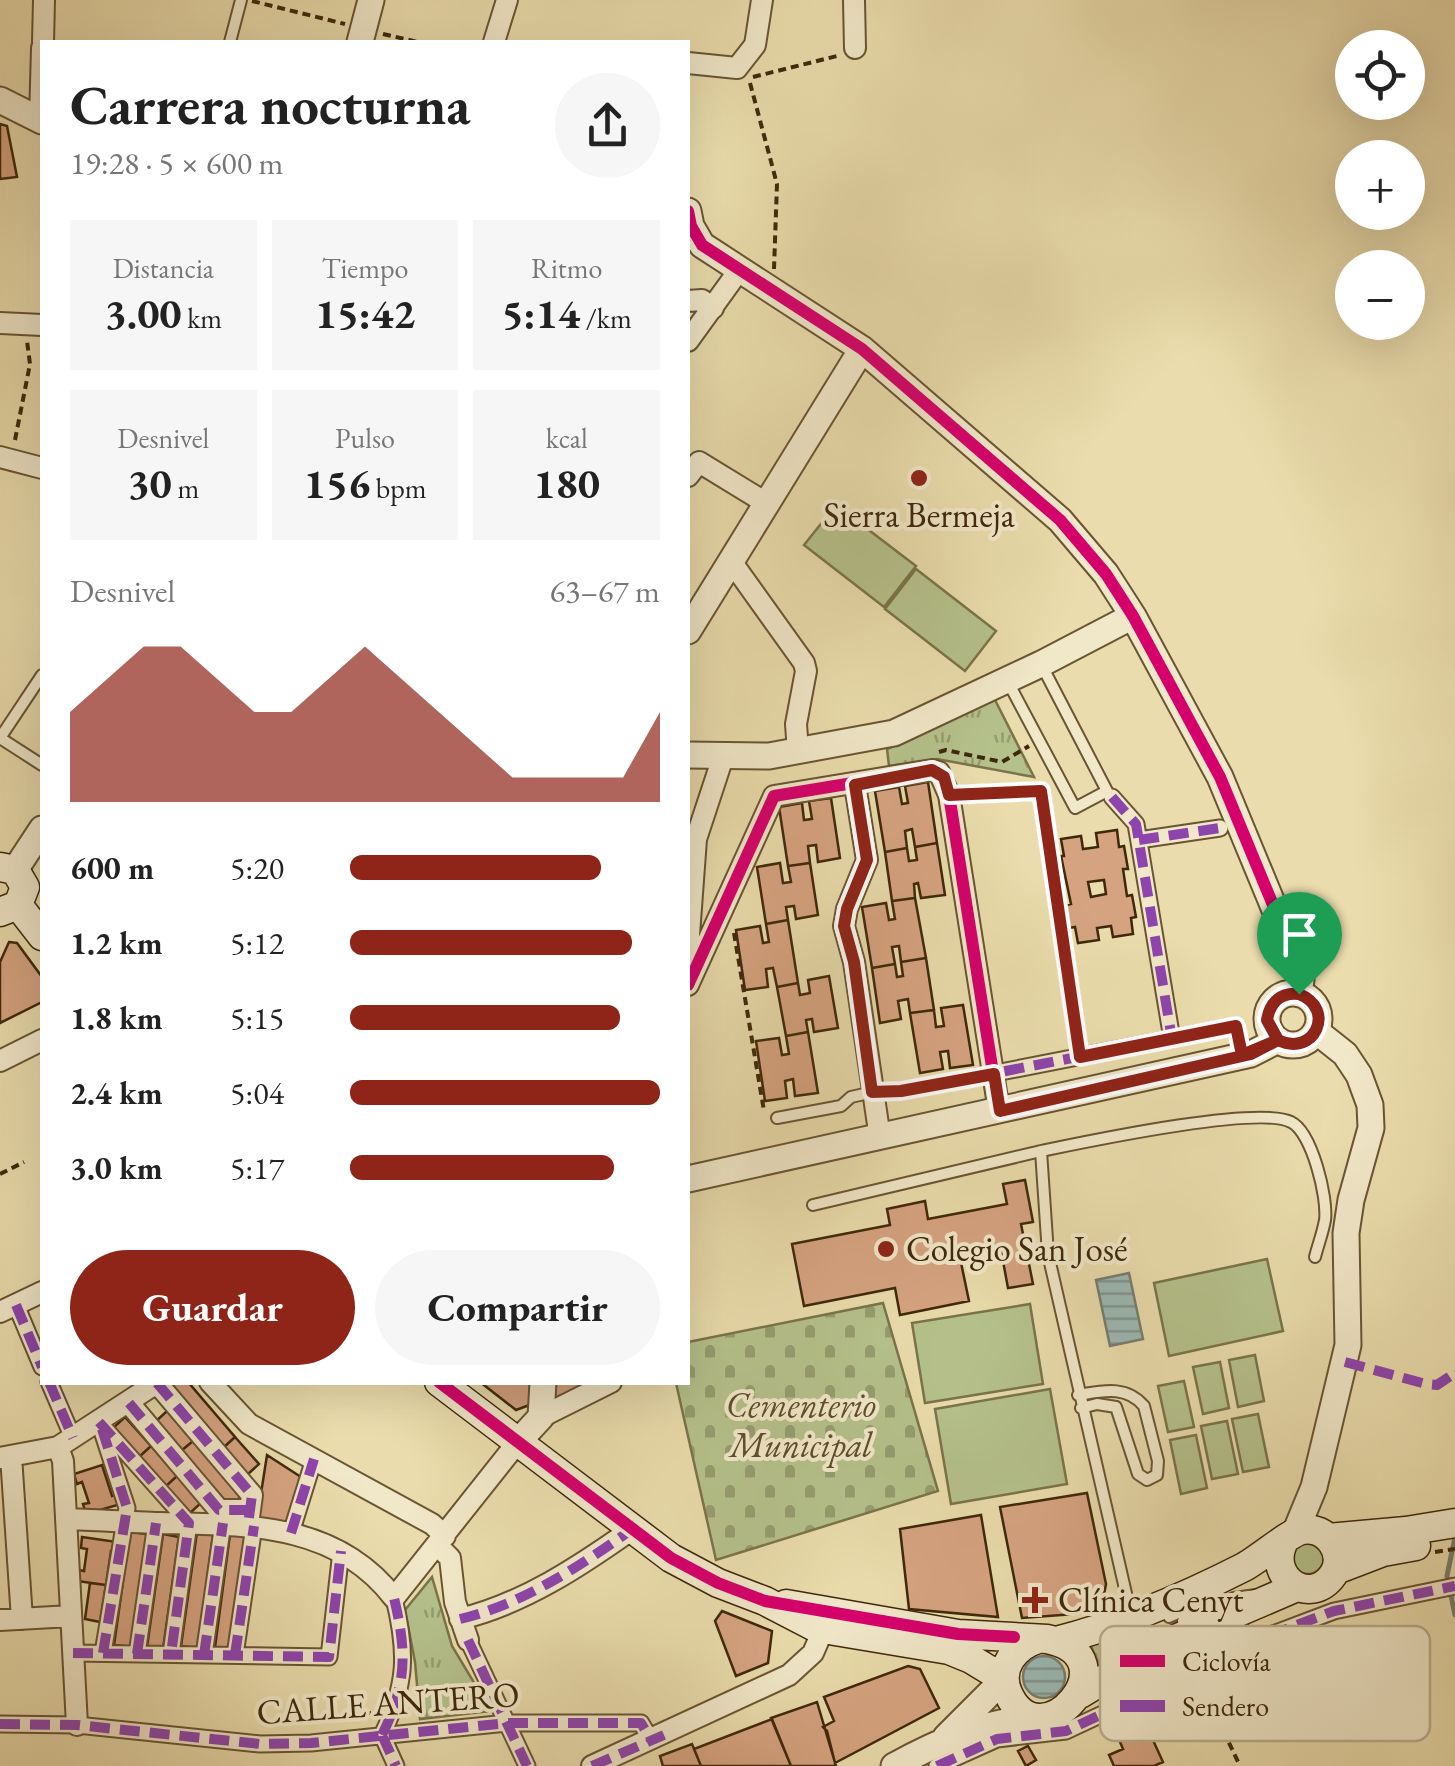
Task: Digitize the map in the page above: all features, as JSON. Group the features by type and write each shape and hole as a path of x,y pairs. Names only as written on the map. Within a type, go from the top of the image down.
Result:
{"main road":[{"path":"7,868 24,887 9,908 40,934"},
{"path":"443,1385 632,1530 671,1558 718,1583 765,1600 902,1625 958,1634 1047,1640 1066,1646 1080,1662 1080,1694"},
{"path":"1289,1538 1278,1560 1280,1568 1290,1583 1316,1588 1336,1570 1455,1522"},
{"path":"1004,1679 1010,1657 1018,1648 1132,1616 1246,1566 1289,1538 1311,1530 1327,1537 1455,1540"},
{"path":"1327,1537 1337,1553 1336,1570"},
{"path":"1204,1626 1298,1587"},
{"path":"765,1600 827,1637 948,1650 971,1659 1004,1679 1014,1703 1036,1717 1059,1715 1080,1694 1100,1682"}],"street":[{"path":"43,40 44,0"},
{"path":"362,36 371,0"},
{"path":"495,40 507,0"},
{"path":"690,63 737,68 755,45 762,0"},
{"path":"854,0 855,48"},
{"path":"0,100 40,120"},
{"path":"695,244 862,349 1060,520 1106,574 1134,616 1220,777 1298,963 1299,994"},
{"path":"690,338 740,269"},
{"path":"690,301 702,300 713,308"},
{"path":"0,324 34,324"},
{"path":"690,627 862,349"},
{"path":"6,459 40,468"},
{"path":"690,473 699,462 766,503"},
{"path":"731,561 804,663 806,671 796,724 798,752"},
{"path":"690,755 798,752 894,733 1134,616"},
{"path":"690,921 696,839 723,757"},
{"path":"690,972 774,796 932,770 944,777 949,795 984,1076 1000,1111"},
{"path":"855,785 867,860 844,926 854,962 880,1138"},
{"path":"949,795 1041,791 1080,1057"},
{"path":"1112,797 1136,824 1172,1039"},
{"path":"1138,840 1220,828"},
{"path":"7,868 40,831"},
{"path":"690,1179 1242,1055 1278,1040 1294,1044 1310,1038 1319,1023 1316,1008 1299,994"},
{"path":"1278,1040 1269,1027 1268,1012 1277,999 1299,994"},
{"path":"984,1076 1236,1026 1242,1055"},
{"path":"1289,1538 1314,1487 1348,1346 1346,1233 1371,1128 1370,1105 1360,1075 1345,1054 1316,1031"},
{"path":"0,1061 40,1041"},
{"path":"40,1293 8,1309 40,1364"},
{"path":"50,1385 66,1442 63,1461 76,1725"},
{"path":"22,1619 5,1457 66,1442 155,1385"},
{"path":"160,1385 252,1494 234,1656"},
{"path":"213,1385 249,1424 432,1524 450,1558 460,1620 528,1766"},
{"path":"541,1417 543,1385"},
{"path":"394,1598 541,1417 605,1385"},
{"path":"129,1403 219,1510 341,1552 362,1564 394,1598 404,1642 402,1684 382,1735 396,1766"},
{"path":"99,1422 127,1508 102,1653"},
{"path":"99,1422 189,1523 171,1654"},
{"path":"291,1533 314,1459"},
{"path":"1314,1487 1327,1537"},
{"path":"66,1518 156,1523 251,1520"},
{"path":"137,1654 156,1523"},
{"path":"204,1655 224,1523"},
{"path":"460,1620 485,1614 534,1590 632,1530"},
{"path":"73,1653 329,1657 341,1552"},
{"path":"1299,1626 1334,1611 1455,1586"},
{"path":"0,1620 71,1616"},
{"path":"592,1766 789,1675 837,1622 902,1625"},
{"path":"940,1753 1004,1679"},
{"path":"894,1766 997,1738 1066,1732 1100,1716"},
{"path":"940,1753 1011,1720 1036,1717"},
{"name":"CALLE ANTERO","path":"0,1724 76,1725 260,1744 311,1743 507,1723 641,1723 651,1740"}],"lane":[{"path":"231,40 244,0"},
{"path":"1007,681 1075,808 1107,791 1041,664"},
{"path":"40,679 0,738 40,764"},
{"path":"771,1119 841,1106 851,1097 872,1092 901,1091 984,1076"},
{"path":"812,1206 1127,1134 1271,1116 1292,1122 1304,1132 1313,1150 1326,1217 1315,1257"},
{"path":"1041,1151 1048,1254 1132,1616"},
{"path":"1078,1394 1114,1390 1139,1400 1158,1461 1157,1476 1147,1480 1138,1474 1116,1407 1098,1404 1082,1408"},
{"path":"1246,1566 1242,1579 1232,1589 1171,1621 1244,1594 1256,1594 1262,1601"}],"path":[{"path":"244,0 362,36 399,40"},
{"path":"767,286 775,268 777,184 748,78 834,59 855,48"},
{"path":"6,459 30,364 34,324"},
{"path":"930,754 946,750 1002,762 1039,741"},
{"path":"720,915 732,922 771,1119"},
{"path":"0,1174 24,1162"},
{"path":"1316,1619 1320,1626"},
{"path":"337,1716 394,1711"},
{"path":"1228,1741 1240,1766"}],"green space":[{"path":"836,505 916,566 884,607 804,545"},
{"path":"916,569 996,631 965,671 885,609"},
{"path":"992,694 1034,777 937,759 889,766 887,749"},
{"path":"1267,1259 1283,1331 1169,1356 1154,1283"},
{"name":"Cementerio Municipal","path":"883,1303 938,1491 716,1560 676,1385 690,1385 690,1342"},
{"path":"1030,1304 1043,1384 925,1403 912,1323"},
{"path":"1255,1355 1264,1401 1238,1407 1229,1360"},
{"path":"1220,1362 1229,1408 1203,1414 1193,1367"},
{"path":"1184,1381 1194,1427 1168,1432 1158,1386"},
{"path":"1050,1389 1067,1484 951,1504 935,1409"},
{"path":"1258,1414 1269,1467 1243,1472 1232,1419"},
{"path":"1227,1421 1238,1474 1212,1479 1201,1426"},
{"path":"1196,1435 1207,1488 1181,1494 1170,1440"},
{"path":"1305,1538 1323,1548 1324,1563 1311,1574 1295,1571 1290,1548"},
{"path":"432,1577 452,1646 491,1711 420,1719 405,1610"},
{"path":"1100,1640 1100,1666 1090,1644"}],"water":[{"path":"1129,1273 1143,1339 1110,1346 1096,1280"},
{"path":"1044,1656 1059,1662 1065,1677 1059,1692 1044,1698 1029,1692 1023,1677 1029,1662"}],"building":[{"path":"0,124 7,126 17,177 0,179"},
{"path":"928,782 937,843 915,847 912,829 905,831 907,848 885,852 875,791 899,787 902,804 908,803 905,786"},
{"path":"831,798 840,858 818,862 816,845 808,846 810,863 788,866 779,807 802,803 804,820 812,819 809,801"},
{"path":"1117,830 1128,869 1123,869 1127,896 1132,895 1136,917 1131,918 1133,934 1113,937 1111,926 1097,928 1099,940 1078,943 1075,927 1069,928 1066,905 1071,904 1061,839 1081,836 1083,849 1098,847 1096,833","holes":["1104,880 1106,894 1091,897 1088,882"]},
{"path":"937,843 945,895 921,898 918,883 914,884 915,898 892,901 885,852 907,848 909,861 917,860 915,847"},
{"path":"780,863 783,883 791,882 788,866 810,863 818,915 796,919 794,906 786,907 788,920 766,924 757,867"},
{"path":"915,898 926,958 901,962 899,946 892,947 895,964 872,968 862,907 886,903 889,920 895,919 892,901"},
{"path":"788,920 798,983 777,987 773,968 766,969 768,987 745,990 736,930 760,926 763,943 769,942 766,924"},
{"path":"9,942 17,943 40,974 40,1003 0,1023 0,962"},
{"path":"926,958 934,1010 910,1013 908,999 898,1001 901,1019 880,1023 872,968 895,964 897,977 903,976 901,962"},
{"path":"829,976 838,1028 814,1032 812,1019 806,1020 808,1032 786,1036 777,987 798,983 800,995 810,993 808,980"},
{"path":"963,1005 973,1065 950,1068 948,1051 940,1052 943,1069 920,1073 910,1013 934,1010 936,1027 944,1026 941,1008"},
{"path":"808,1032 818,1093 795,1096 793,1079 785,1081 787,1098 765,1101 756,1041 779,1038 782,1055 789,1054 786,1036"},
{"name":"Colegio San José","path":"1025,1180 1033,1222 1021,1224 1033,1284 1008,1288 1000,1245 959,1253 969,1301 900,1315 895,1288 804,1306 792,1244 890,1225 887,1209 925,1201 928,1219 1007,1204 1003,1184"},
{"path":"191,1385 235,1437 223,1448 170,1387"},
{"path":"484,1385 533,1385 532,1404 516,1410"},
{"path":"554,1385 592,1385 561,1400 553,1396"},
{"path":"167,1411 193,1441 181,1451 155,1422"},
{"path":"125,1417 151,1446 139,1457 113,1428"},
{"path":"235,1437 259,1464 247,1475 223,1448"},
{"path":"193,1441 242,1496 230,1506 181,1451"},
{"path":"151,1446 177,1476 165,1487 139,1457"},
{"path":"267,1455 301,1477 287,1529 257,1519"},
{"path":"102,1465 112,1496 118,1494 121,1504 86,1514 83,1504 89,1503 82,1482 77,1484 74,1474"},
{"path":"177,1476 201,1503 189,1514 165,1487"},
{"path":"1087,1493 1106,1584 1103,1600 1088,1613 1022,1618 1000,1507"},
{"path":"981,1515 998,1617 909,1609 900,1529"},
{"path":"130,1532 147,1534 131,1647 114,1645"},
{"path":"197,1532 213,1535 198,1648 181,1646"},
{"path":"163,1534 179,1537 163,1649 147,1647"},
{"path":"230,1534 247,1536 231,1649 215,1647"},
{"path":"82,1537 117,1542 116,1552 111,1551 106,1585 77,1581 79,1570 84,1571 87,1549 81,1548"},
{"path":"90,1583 106,1585 100,1622 85,1619"},
{"path":"722,1611 772,1631 768,1663 736,1676 715,1621"},
{"path":"908,1666 920,1669 939,1708 835,1763 823,1727 834,1721 824,1697"},
{"path":"817,1702 836,1766 791,1766 771,1718"},
{"path":"772,1719 791,1766 701,1766 694,1749"},
{"path":"1120,1741 1153,1741 1163,1762 1154,1766 1114,1766 1109,1755 1123,1749"},
{"path":"692,1744 701,1766 663,1766 660,1756"},
{"path":"1028,1746 1036,1760 1026,1766 1018,1751"}],"waterway":[{"path":"1455,1537 1447,1576 1455,1615"}],"marked path":[{"path":"949,795 1041,791 1080,1057"},
{"path":"1112,797 1136,824 1172,1039"},
{"path":"1139,840 1220,828"},
{"path":"975,1077 1236,1026 1242,1055"},
{"path":"16,1305 40,1362"},
{"path":"1345,1362 1426,1384 1437,1385 1455,1373"},
{"path":"50,1385 73,1438"},
{"path":"159,1385 252,1495 248,1525"},
{"path":"129,1403 219,1510 250,1510"},
{"path":"99,1422 189,1523 171,1654"},
{"path":"102,1429 127,1508 103,1653"},
{"path":"291,1533 314,1459"},
{"path":"137,1654 156,1523"},
{"path":"204,1655 223,1523"},
{"path":"235,1655 254,1526"},
{"path":"460,1619 528,1594 631,1530"},
{"path":"73,1653 329,1657 341,1551"},
{"path":"1294,1626 1334,1611 1455,1586"},
{"path":"382,1735 396,1700 402,1668 394,1598"},
{"path":"468,1640 527,1766"},
{"path":"937,1766 997,1739 1066,1731 1100,1715"},
{"path":"0,1724 77,1725 260,1744 311,1743 507,1723 641,1723 651,1740"},
{"path":"382,1735 396,1766"},
{"path":"592,1766 664,1735"}],"cycle path":[{"path":"690,221 702,245 862,349 1060,520 1106,574 1220,777 1297,963 1299,994"},
{"path":"690,981 774,796 939,772 949,795 999,1111"},
{"path":"443,1385 671,1558 718,1583 765,1601 958,1634 1014,1637"}],"place":[{"name":"Sierra Bermeja","path":"919,478"},
{"name":"Colegio San José","path":"886,1249"},
{"name":"Clínica Cenyt","path":"1035,1600"}],"route":[{"path":"1299,994 1284,995 1272,1005 1267,1020 1278,1040 1251,1054 1242,1055 1236,1026 1080,1057 1041,791 949,795 944,777 932,770 855,785 867,860 844,926 854,962 872,1092 901,1091 994,1074 1000,1111 1251,1054 1278,1040 1286,1044 1303,1042 1316,1031 1316,1008 1299,994"}]}
